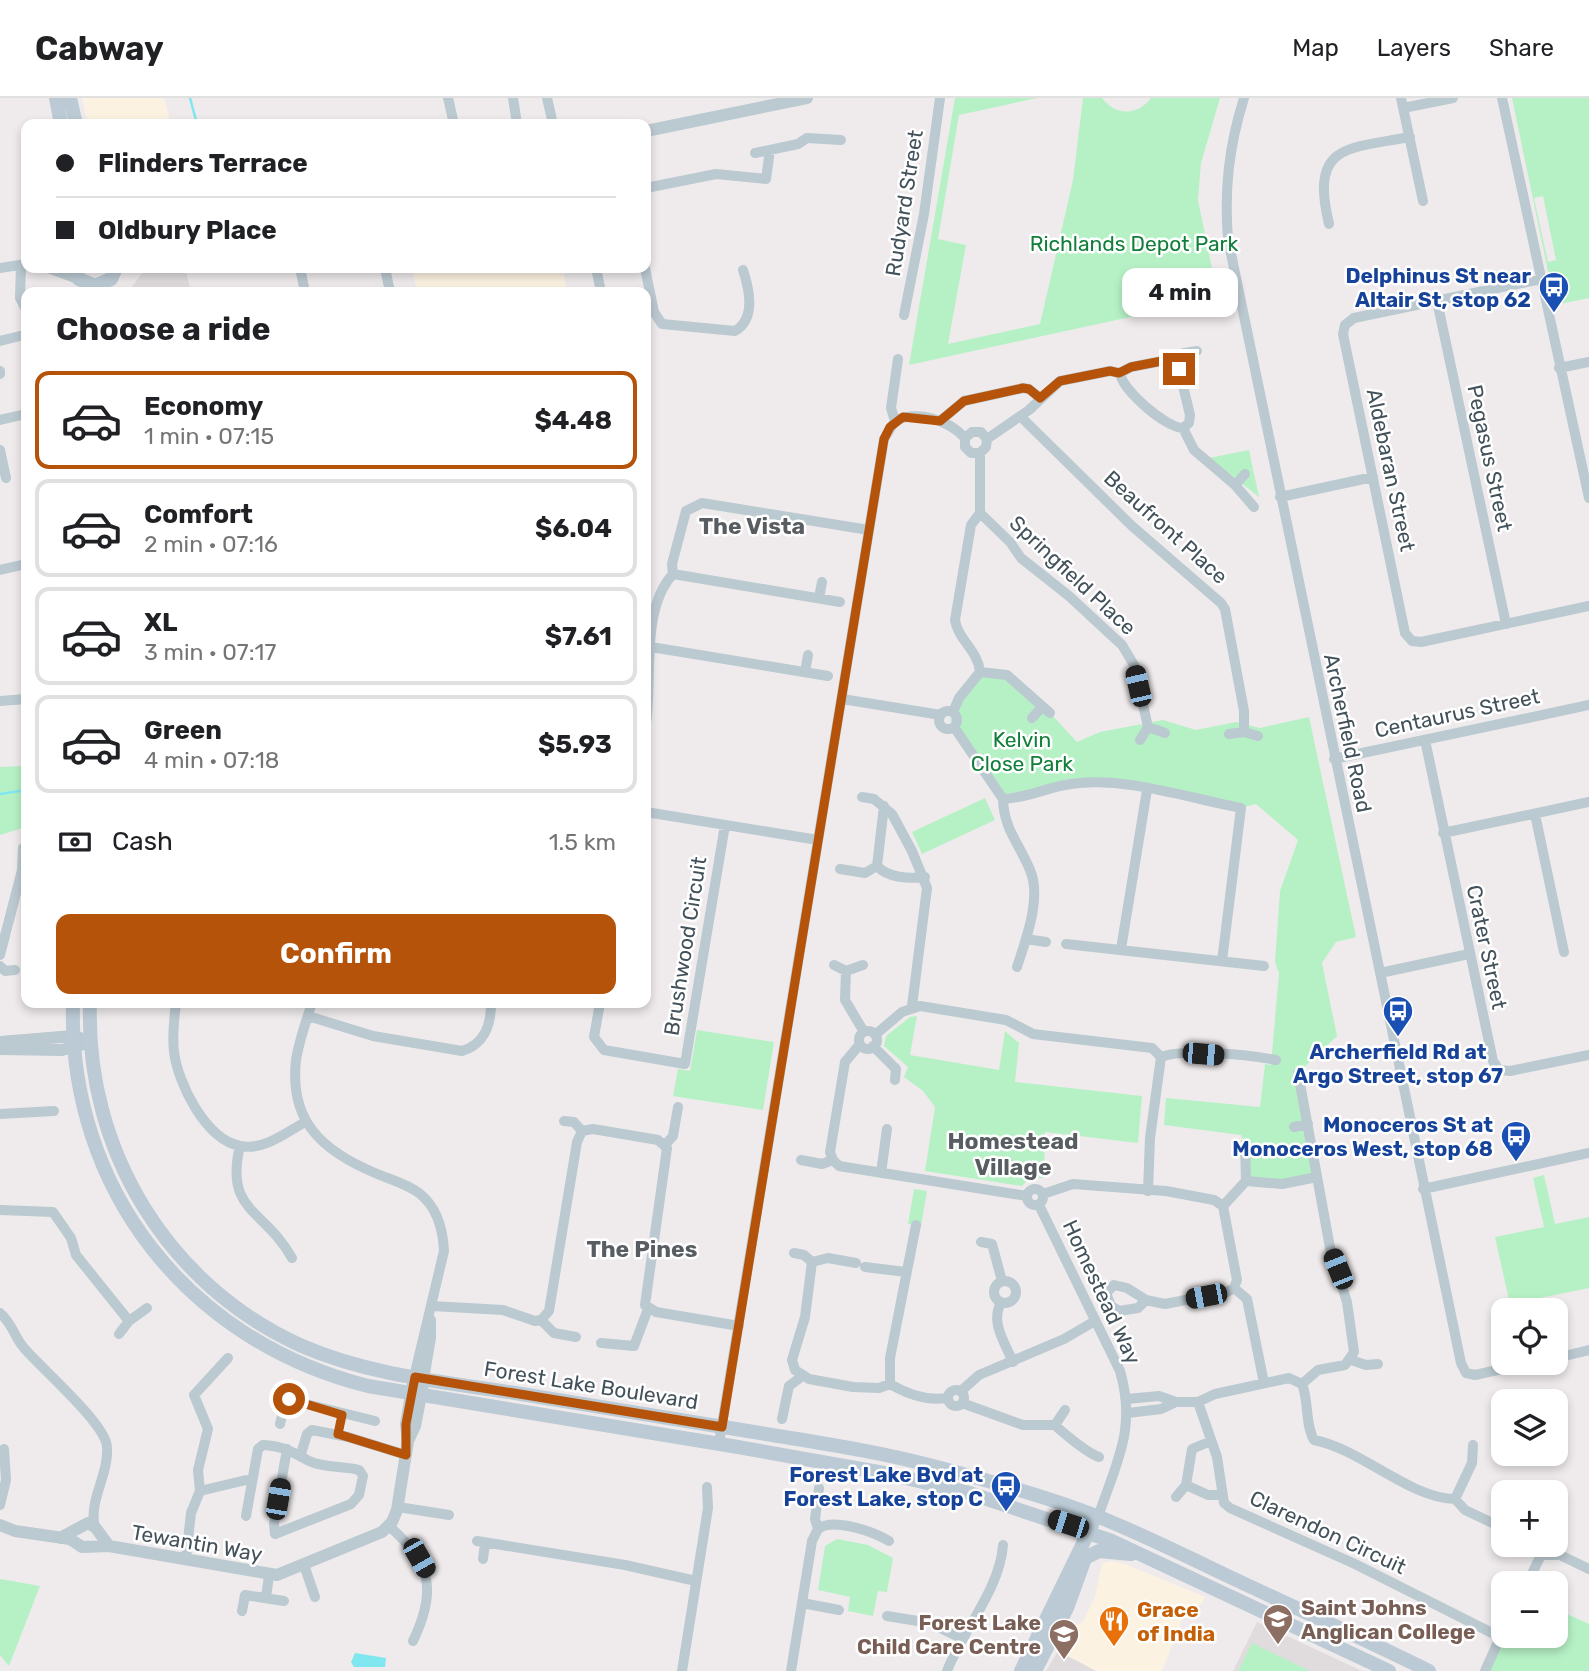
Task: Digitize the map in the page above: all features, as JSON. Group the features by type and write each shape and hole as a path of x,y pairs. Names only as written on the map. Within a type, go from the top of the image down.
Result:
{"main road":[{"path":"56,98 60,119"},
{"path":"71,98 75,119"},
{"path":"81,280 94,286 113,275"},
{"name":"Forest Lake Boulevard","path":"73,1008 74,1043 82,1102 107,1178 148,1246 190,1292 248,1336 312,1369 359,1384 719,1443 918,1480 1091,1532 1389,1671"},
{"name":"Forest Lake Boulevard","path":"90,1008 96,1085 119,1163 150,1220 171,1249 231,1304 303,1346 346,1362 419,1378 722,1427 929,1465 1098,1517 1429,1671"},
{"path":"1021,1671 1098,1517"},
{"path":"1068,1524 1072,1538 1069,1576"},
{"path":"1035,1671 1068,1608 1091,1532"},
{"path":"1085,1558 1099,1551 1146,1556"}],"street":[{"path":"448,98 453,119"},
{"path":"513,98 516,119"},
{"path":"547,98 552,119"},
{"path":"651,130 807,98"},
{"name":"Rudyard Street","path":"904,314 923,214 940,98"},
{"name":"Archerfield Road","path":"1244,98 1227,169 1228,239 1461,1363 1466,1373 1475,1375 1491,1371"},
{"path":"1423,201 1402,103 1453,98"},
{"path":"1502,98 1589,498"},
{"path":"1329,224 1322,189 1324,177 1334,155 1344,149 1409,137"},
{"path":"755,153 798,144 807,138 841,141"},
{"path":"651,187 716,174 766,179 770,150"},
{"path":"0,268 21,264"},
{"path":"651,317 667,326 735,331 745,325 749,317 748,285 743,270"},
{"path":"21,300 22,273"},
{"path":"62,273 81,280"},
{"name":"Aldebaran Street","path":"1541,279 1354,318 1345,325 1343,334 1405,633 1412,641 1421,642 1589,606"},
{"name":"Pegasus Street","path":"1437,301 1506,624"},
{"path":"0,341 20,336"},
{"path":"965,438 976,431 987,439 1020,416 1060,381 1110,371 1119,373 1152,363 1172,362 1184,353 1197,351"},
{"path":"895,421 891,408 898,359"},
{"path":"1172,362 1179,369 1190,415 1189,423 1183,428"},
{"path":"1559,368 1589,362"},
{"path":"1119,373 1126,387 1169,425 1183,428"},
{"path":"940,421 964,401 1023,388 1029,389 1040,398"},
{"path":"0,420 21,415"},
{"path":"719,1443 884,439 895,421 911,416 940,421 957,429 965,438 967,451 980,453"},
{"name":"Beaufront Place","path":"1020,416 1132,526 1221,603 1225,609 1242,699 1244,732"},
{"path":"1183,428 1194,450 1235,485 1254,507"},
{"name":"Springfield Place","path":"987,439 986,447 980,453 980,513 1010,542 1021,558 1069,596 1122,645 1134,665 1148,727"},
{"path":"0,450 6,478"},
{"path":"1235,485 1245,474"},
{"path":"1280,497 1373,477"},
{"path":"673,575 672,564 686,511 693,505 702,503 869,530"},
{"path":"980,513 971,525 955,620 962,645 973,649 980,672"},
{"path":"0,570 21,565"},
{"path":"673,575 840,602"},
{"path":"651,628 666,582 673,575"},
{"path":"819,598 822,582"},
{"path":"651,647 828,676"},
{"path":"805,672 808,654"},
{"path":"980,672 1007,675 1046,711 1032,718"},
{"path":"940,715 942,726 948,729 954,727 957,720 953,712 959,698 980,672"},
{"path":"0,701 21,699"},
{"path":"842,699 940,715 946,711 953,712"},
{"name":"Centaurus Street","path":"1334,760 1589,705"},
{"path":"954,727 1003,799 1003,820 1031,871 1034,884 1026,939 1017,967"},
{"path":"1140,740 1148,727 1165,733"},
{"path":"1229,734 1244,732 1258,736"},
{"name":"Crater Street","path":"1425,740 1493,1061 1499,1070 1510,1072 1589,1055"},
{"path":"1003,799 1019,798 1071,783 1118,782 1241,808 1222,961"},
{"path":"1121,949 1147,790"},
{"path":"862,797 874,799 884,806 925,877 928,899 912,1006"},
{"path":"1443,833 1589,802"},
{"path":"877,866 884,806"},
{"path":"651,813 818,841"},
{"path":"1535,814 1564,952"},
{"name":"Brushwood Circuit","path":"599,1008 594,1037 604,1050 685,1064 725,825"},
{"path":"840,869 864,873 877,866"},
{"path":"877,866 884,873 913,879 925,877"},
{"path":"0,955 21,874"},
{"path":"1026,939 1046,942"},
{"path":"1066,944 1264,966"},
{"path":"1380,973 1469,954"},
{"path":"834,965 846,971 863,965"},
{"path":"0,966 5,971 15,970"},
{"path":"846,971 845,1000 869,1033 873,1046 896,1069 895,1080"},
{"path":"1027,1196 839,1166 832,1160 830,1152 845,1062 860,1044 859,1037 912,1006 1006,1020 1033,1034 1142,1045 1152,1048 1161,1057"},
{"path":"176,1008 173,1038 179,1073 209,1126 218,1136 240,1146 268,1143 305,1122"},
{"path":"310,1008 296,1059 295,1080 305,1122 331,1150 349,1162 419,1193 431,1206 443,1233 444,1251 431,1311 431,1338 406,1424 407,1448 398,1507 389,1526 411,1548 426,1570 428,1580 420,1626 413,1641"},
{"path":"308,1016 373,1036 462,1051 479,1043 484,1037 491,1008"},
{"path":"0,1042 74,1043"},
{"path":"0,1049 91,1042"},
{"path":"860,1044 866,1048 873,1046"},
{"path":"1161,1057 1175,1051 1276,1060"},
{"path":"1148,1191 1149,1148 1161,1057"},
{"path":"1298,1073 1331,1253 1347,1301 1354,1352 1345,1365 1318,1370 1302,1384"},
{"path":"666,1144 673,1136 678,1107"},
{"path":"0,1114 54,1111"},
{"path":"565,1121 574,1122 582,1131"},
{"path":"1294,1127 1308,1124"},
{"path":"582,1131 593,1129 658,1140 666,1144"},
{"path":"881,1172 887,1129"},
{"path":"431,1311 503,1310 535,1321 541,1320 550,1311 577,1142 582,1131"},
{"path":"601,1343 634,1346 648,1308 645,1301 668,1153 666,1144"},
{"path":"1223,1206 1246,1181 1245,1144"},
{"path":"240,1146 235,1172 237,1190 282,1241 292,1258"},
{"path":"1423,1189 1589,1153"},
{"path":"801,1160 822,1164 832,1160"},
{"path":"1246,1181 1282,1184 1317,1177"},
{"path":"1043,1194 1073,1184 1214,1200 1223,1206 1237,1280 1234,1288 1227,1292 1165,1304 1146,1300"},
{"path":"1027,1196 1035,1189 1043,1194"},
{"path":"1027,1196 1029,1203 1039,1205 1043,1194"},
{"name":"Homestead Way","path":"1039,1205 1120,1371 1127,1399 1128,1413 1123,1449 1098,1517"},
{"path":"0,1210 53,1212 65,1228 76,1255 129,1321"},
{"path":"890,1384 890,1358 915,1229 927,1235"},
{"path":"981,1242 992,1244 996,1250 1002,1281"},
{"path":"794,1253 804,1255 812,1262"},
{"path":"812,1262 828,1258 906,1272"},
{"path":"812,1262 805,1317 792,1360 794,1370 801,1377 853,1387 879,1388 890,1384"},
{"path":"1001,1303 1010,1303 1015,1293 1012,1285 1002,1281"},
{"path":"1001,1303 995,1288 1002,1281"},
{"path":"1234,1288 1247,1299 1264,1383"},
{"path":"1001,1303 996,1312 996,1322 1013,1362"},
{"path":"118,1334 129,1321 147,1308"},
{"path":"648,1308 739,1325"},
{"path":"0,1313 14,1327 22,1346 85,1411 106,1440 103,1483 87,1530 60,1538 15,1531 0,1525"},
{"path":"541,1320 554,1333 576,1336"},
{"path":"890,1384 901,1391 935,1400 947,1398 952,1391 961,1391 979,1375 1013,1362 1096,1321"},
{"path":"1568,1355 1589,1350"},
{"path":"186,1558 191,1513 200,1491 198,1469 208,1429 194,1395 228,1359"},
{"path":"1351,1360 1366,1366 1378,1364"},
{"path":"782,1419 789,1386 801,1377"},
{"path":"1127,1399 1159,1396 1176,1402 1198,1402 1215,1394 1289,1378 1302,1384"},
{"path":"1302,1384 1309,1432 1314,1440 1327,1443 1374,1465 1437,1499 1455,1499 1465,1510 1491,1522"},
{"path":"961,1391 964,1396 962,1404"},
{"path":"947,1398 952,1405 962,1404 1023,1425 1055,1424"},
{"path":"280,1424 286,1399 375,1421"},
{"path":"1128,1413 1161,1409 1176,1402"},
{"name":"Clarendon Circuit","path":"1198,1402 1223,1480 1222,1495 1230,1508 1491,1629"},
{"path":"1055,1424 1065,1410"},
{"path":"338,1434 342,1415"},
{"path":"1055,1424 1069,1440 1083,1444 1100,1457"},
{"path":"301,1454 310,1431 407,1448"},
{"path":"1176,1497 1185,1485 1192,1449 1210,1441"},
{"path":"246,1516 259,1447 266,1445 287,1449 301,1454 311,1462 359,1470 363,1476 359,1495 351,1504 275,1534 274,1524 287,1449"},
{"path":"1455,1499 1472,1462 1473,1445"},
{"path":"0,1505 6,1480 4,1449"},
{"path":"200,1491 246,1480"},
{"name":"Clarendon Circuit","path":"1185,1485 1208,1495 1222,1495"},
{"path":"682,1671 708,1507 707,1487"},
{"path":"791,1671 812,1541 818,1529 815,1520 819,1488"},
{"path":"398,1507 449,1515"},
{"path":"818,1529 831,1525 878,1534 889,1541"},
{"name":"Tewantin Way","path":"87,1530 109,1546 186,1558 269,1576 287,1574 304,1564 346,1549 389,1526"},
{"path":"483,1559 481,1542 625,1565 696,1581"},
{"path":"947,1671 961,1638 990,1587 1000,1563 1003,1545"},
{"path":"1564,1557 1589,1569"},
{"path":"304,1564 315,1597"},
{"path":"267,1597 269,1576"},
{"path":"242,1611 245,1595 284,1601"},
{"path":"802,1603 839,1610"},
{"path":"887,1616 930,1623 961,1638"},
{"name":"Clarendon Circuit","path":"1490,1670 1497,1648"}],"shaded area":[{"path":"82,98 164,98 170,119 87,119"},
{"path":"142,273 186,273 190,287 132,287"},
{"path":"413,273 564,273 566,287 416,287"},
{"path":"1111,1561 1125,1564 1205,1597 1202,1604 1186,1610 1162,1671 1096,1671 1058,1651 1070,1630 1083,1621 1095,1597 1102,1563"},
{"name":"Saint Johns Anglican College","path":"1257,1622 1362,1671 1233,1671"},
{"name":"Forest Lake Child Care Centre","path":"1058,1651 1096,1671 1046,1671"}],"green space":[{"name":"Richlands Depot Park","path":"955,98 1037,98 959,115 938,239 966,245 948,344 1040,324 1073,180 1083,98 1102,98 1114,108 1126,112 1139,108 1151,98 1220,98 1201,163 1198,200 1218,298 909,365"},
{"path":"1512,98 1589,98 1589,298 1555,305","holes":["1543,196 1556,260 1548,262 1534,198"]},
{"path":"1249,450 1259,497 1209,458"},
{"name":"Kelvin Close Park","path":"980,672 1002,673 1050,713 1077,742 1100,732 1163,720 1196,730 1236,722 1260,728 1309,717 1356,937 1336,942 1322,963 1337,1036 1298,1073 1317,1177 1282,1184 1246,1181 1245,1144 1241,1135 1164,1125 1166,1098 1260,1107 1265,1064 1271,1065 1279,973 1275,962 1280,891 1298,840 1256,804 1241,808 1147,790 1071,784 1003,799 950,720"},
{"path":"21,766 21,829 0,835 0,767"},
{"path":"985,798 995,820 922,854 912,832"},
{"path":"917,1016 910,1055 999,1070 1005,1031 1019,1043 1015,1082 1142,1096 1138,1143 1045,1132 1044,1178 1030,1178 1022,1186 925,1171 935,1107 923,1091 904,1077 908,1067 884,1046 886,1036 910,1017"},
{"path":"697,1030 774,1042 763,1110 673,1096 678,1069 690,1071"},
{"path":"1544,1175 1555,1224 1589,1217 1589,1288 1540,1298 1509,1298 1495,1237 1544,1227 1533,1178"},
{"path":"914,1189 927,1191 921,1226 908,1224"},
{"path":"837,1539 868,1545 893,1558 887,1592 878,1591 873,1616 848,1611 850,1597 818,1590 825,1546"},
{"path":"0,1579 40,1586 9,1666 0,1655"},
{"path":"1568,1614 1589,1624 1589,1671 1485,1671 1497,1648 1568,1648"},
{"path":"1252,1643 1310,1671 1238,1671"}],"water":[{"path":"355,1653 386,1658 385,1667 354,1667 351,1662"}],"waterway":[{"path":"190,98 196,119"},
{"path":"0,794 21,791"}],"place":[{"name":"Delphinus St near Altair St, stop 62","path":"1554,314"},
{"name":"Archerfield Rd at Argo Street, stop 67","path":"1398,1038"},
{"name":"Monoceros St at Monoceros West, stop 68","path":"1516,1163"},
{"name":"Forest Lake Bvd at Forest Lake, stop C","path":"1006,1513"},
{"name":"Saint Johns Anglican College","path":"1278,1646"},
{"name":"Grace of India","path":"1114,1648"},
{"name":"Forest Lake Child Care Centre","path":"1064,1661"}],"district":[{"name":"The Vista","path":"752,526"},
{"name":"Homestead Village","path":"1013,1154"},
{"name":"The Pines","path":"642,1249"}],"route":[{"path":"289,1399 342,1415 338,1434 406,1455 406,1424 415,1377 722,1427 884,439 895,421 903,417 940,421 957,404 964,401 1023,388 1029,389 1040,398 1052,385 1060,381 1110,371 1119,373 1131,367 1162,361 1172,362 1179,369"}]}
